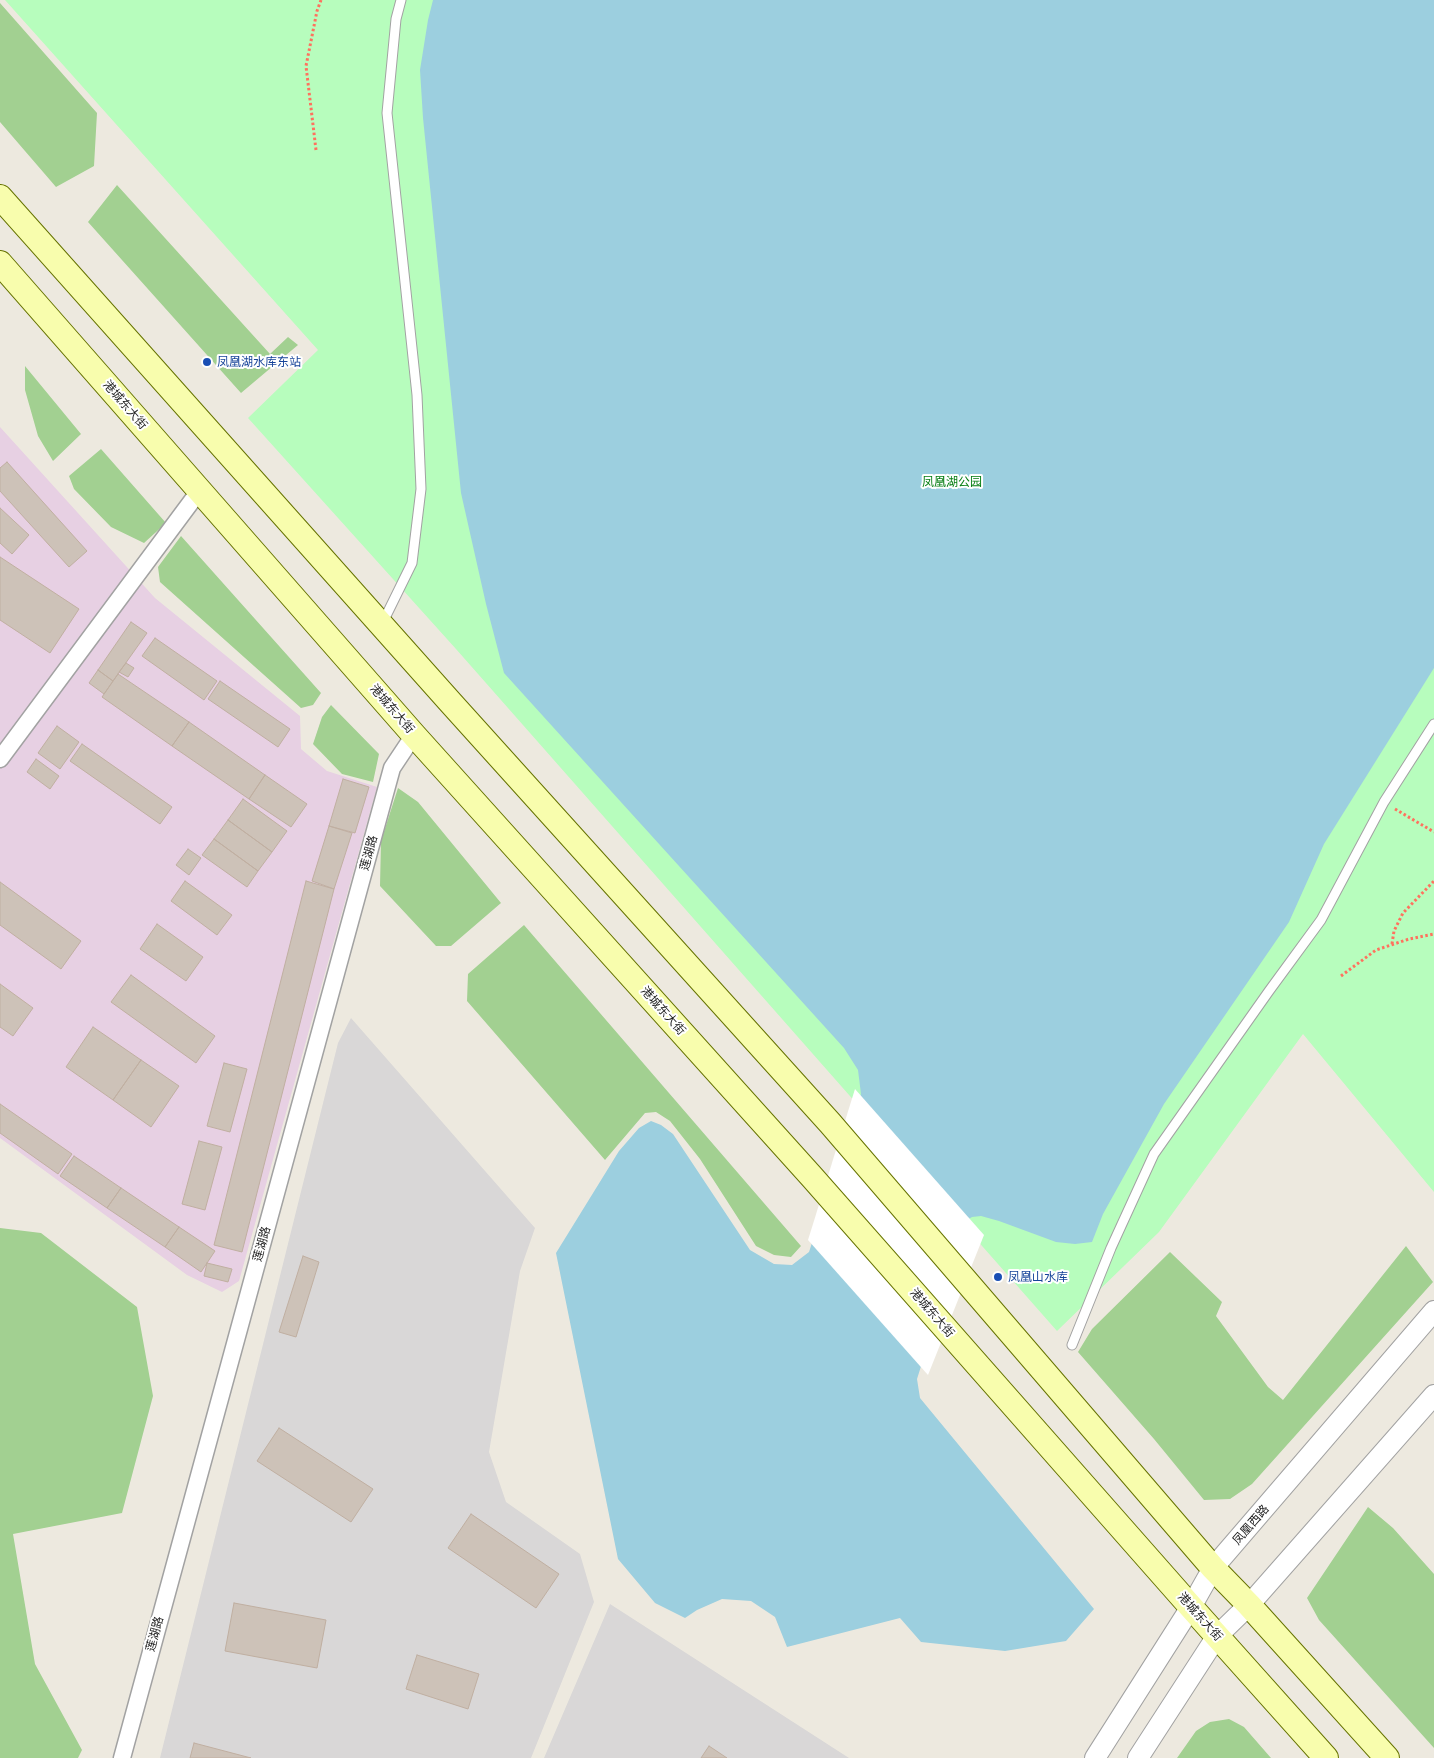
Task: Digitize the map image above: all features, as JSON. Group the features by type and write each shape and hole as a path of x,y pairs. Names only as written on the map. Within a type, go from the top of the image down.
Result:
{"main road":[{"path":"0,196 830,1124 1213,1568 1250,1606 1387,1758"},
{"name":"港城东大街","path":"0,263 414,735 812,1177 1326,1758"}],"street":[{"path":"0,759 200,490"},
{"name":"莲湖路","path":"122,1758 392,768 414,735"},
{"name":"凤凰西路","path":"1095,1758 1191,1607 1213,1568 1434,1312"},
{"path":"1138,1758 1217,1636 1250,1606 1434,1395"}],"lane":[{"path":"382,625 412,563 421,489 417,395 387,113 396,19 401,0"},
{"path":"1072,1345 1112,1248 1154,1154 1321,920 1384,802 1434,724"}],"path":[{"path":"316,150 306,66 321,0"},
{"path":"1384,802 1434,832"},
{"path":"1392,944 1394,931 1403,912 1434,882"},
{"path":"1341,976 1376,950 1409,938 1434,934"}],"shaded area":[{"path":"0,427 155,598 300,716 301,749 327,771 377,787 239,1281 222,1292 187,1275 0,1138"},
{"path":"351,1018 535,1228 520,1271 489,1452 506,1502 580,1554 594,1602 531,1758 160,1758 338,1043"},
{"path":"610,1604 849,1758 544,1758"}],"green space":[{"name":"凤凰山水库","path":"5,0 1434,0 1434,1192 1303,1034 1159,1232 1057,1331 456,649 248,418 318,350"},
{"path":"0,3 97,113 94,166 56,187 0,122"},
{"path":"117,185 270,354 288,337 298,345 241,393 88,222"},
{"path":"25,366 81,434 53,461 38,436 25,390"},
{"path":"101,449 166,523 144,543 111,527 74,489 69,476"},
{"path":"181,536 321,693 313,705 301,708 160,582 158,567"},
{"path":"331,705 379,754 373,782 342,774 313,744 322,717"},
{"path":"398,788 418,802 501,903 451,946 436,946 380,886 381,841"},
{"path":"524,925 801,1246 791,1257 774,1255 756,1246 700,1159 670,1121 656,1112 645,1113 605,1160 467,1001 468,974"},
{"path":"0,1228 41,1233 137,1307 153,1396 122,1513 13,1534 35,1664 82,1750 78,1758 0,1758"},
{"path":"1406,1246 1433,1282 1252,1484 1230,1499 1204,1500 1078,1352 1092,1329 1170,1252 1222,1302 1216,1316 1268,1387 1283,1400"},
{"path":"1368,1507 1393,1528 1434,1574 1434,1748 1319,1620 1307,1598"},
{"path":"1229,1719 1244,1727 1271,1758 1177,1758 1196,1731 1210,1722"}],"water":[{"name":"凤凰山水库","path":"433,0 1434,0 1434,668 1324,844 1289,922 1164,1104 1103,1214 1092,1242 1075,1244 1056,1242 981,1216 972,1217 967,1220 917,1379 920,1398 1094,1609 1066,1641 1005,1651 921,1642 900,1618 787,1647 775,1617 751,1601 722,1599 697,1610 685,1618 655,1603 618,1559 556,1253 619,1151 639,1128 651,1121 661,1125 673,1134 750,1250 774,1264 792,1265 809,1252 861,1094 858,1070 844,1048 504,673 461,493 423,118 420,70"}],"pier":[{"path":"855,1089 984,1235 928,1375 808,1240"}],"building":[{"path":"7,462 87,551 69,567 0,491 0,468"},
{"path":"0,508 29,535 12,554 0,543"},
{"path":"0,557 79,609 50,653 0,620"},
{"path":"131,622 147,633 113,681 98,670"},
{"path":"155,638 217,681 204,700 142,656"},
{"path":"126,663 134,668 128,677 119,672"},
{"path":"98,670 113,681 104,694 89,683"},
{"path":"118,674 189,722 172,746 102,697"},
{"path":"220,681 290,729 278,747 208,699"},
{"path":"189,722 265,775 249,799 172,746"},
{"path":"57,726 79,742 60,769 38,753"},
{"path":"82,744 172,807 160,824 70,761"},
{"path":"36,759 59,776 50,789 27,772"},
{"path":"265,775 307,804 291,827 249,799"},
{"path":"343,779 369,787 355,833 329,826"},
{"path":"243,799 287,831 272,852 228,820"},
{"path":"228,820 272,852 258,871 214,839"},
{"path":"329,826 352,833 334,889 312,881"},
{"path":"214,839 258,871 247,887 202,855"},
{"path":"188,849 201,858 189,875 176,865"},
{"path":"185,881 232,915 217,935 171,901"},
{"path":"306,881 334,889 242,1252 214,1245"},
{"path":"0,882 81,941 61,969 0,925"},
{"path":"157,924 203,957 186,981 140,949"},
{"path":"131,975 215,1036 196,1063 111,1002"},
{"path":"0,984 33,1008 13,1036 0,1027"},
{"path":"93,1027 141,1060 113,1100 66,1067"},
{"path":"141,1060 179,1086 151,1127 113,1100"},
{"path":"224,1063 247,1069 230,1132 207,1126"},
{"path":"0,1104 72,1154 58,1174 0,1133"},
{"path":"199,1141 222,1147 205,1210 182,1204"},
{"path":"74,1156 121,1188 107,1208 60,1176"},
{"path":"121,1188 179,1227 165,1247 107,1208"},
{"path":"179,1227 215,1251 201,1272 165,1247"},
{"path":"303,1256 319,1262 296,1337 279,1332"},
{"path":"207,1263 232,1269 228,1282 204,1276"},
{"path":"279,1428 373,1489 351,1522 257,1461"},
{"path":"471,1514 559,1574 536,1608 448,1548"},
{"path":"234,1603 326,1620 317,1668 225,1651"},
{"path":"417,1655 479,1674 468,1709 406,1689"},
{"path":"194,1743 251,1758 190,1758"},
{"path":"709,1746 727,1758 701,1758"}],"place":[{"name":"凤凰湖水库东站","path":"207,362"},
{"name":"凤凰山水库","path":"998,1277"}],"park label":[{"name":"凤凰湖公园","path":"952,482"}]}
